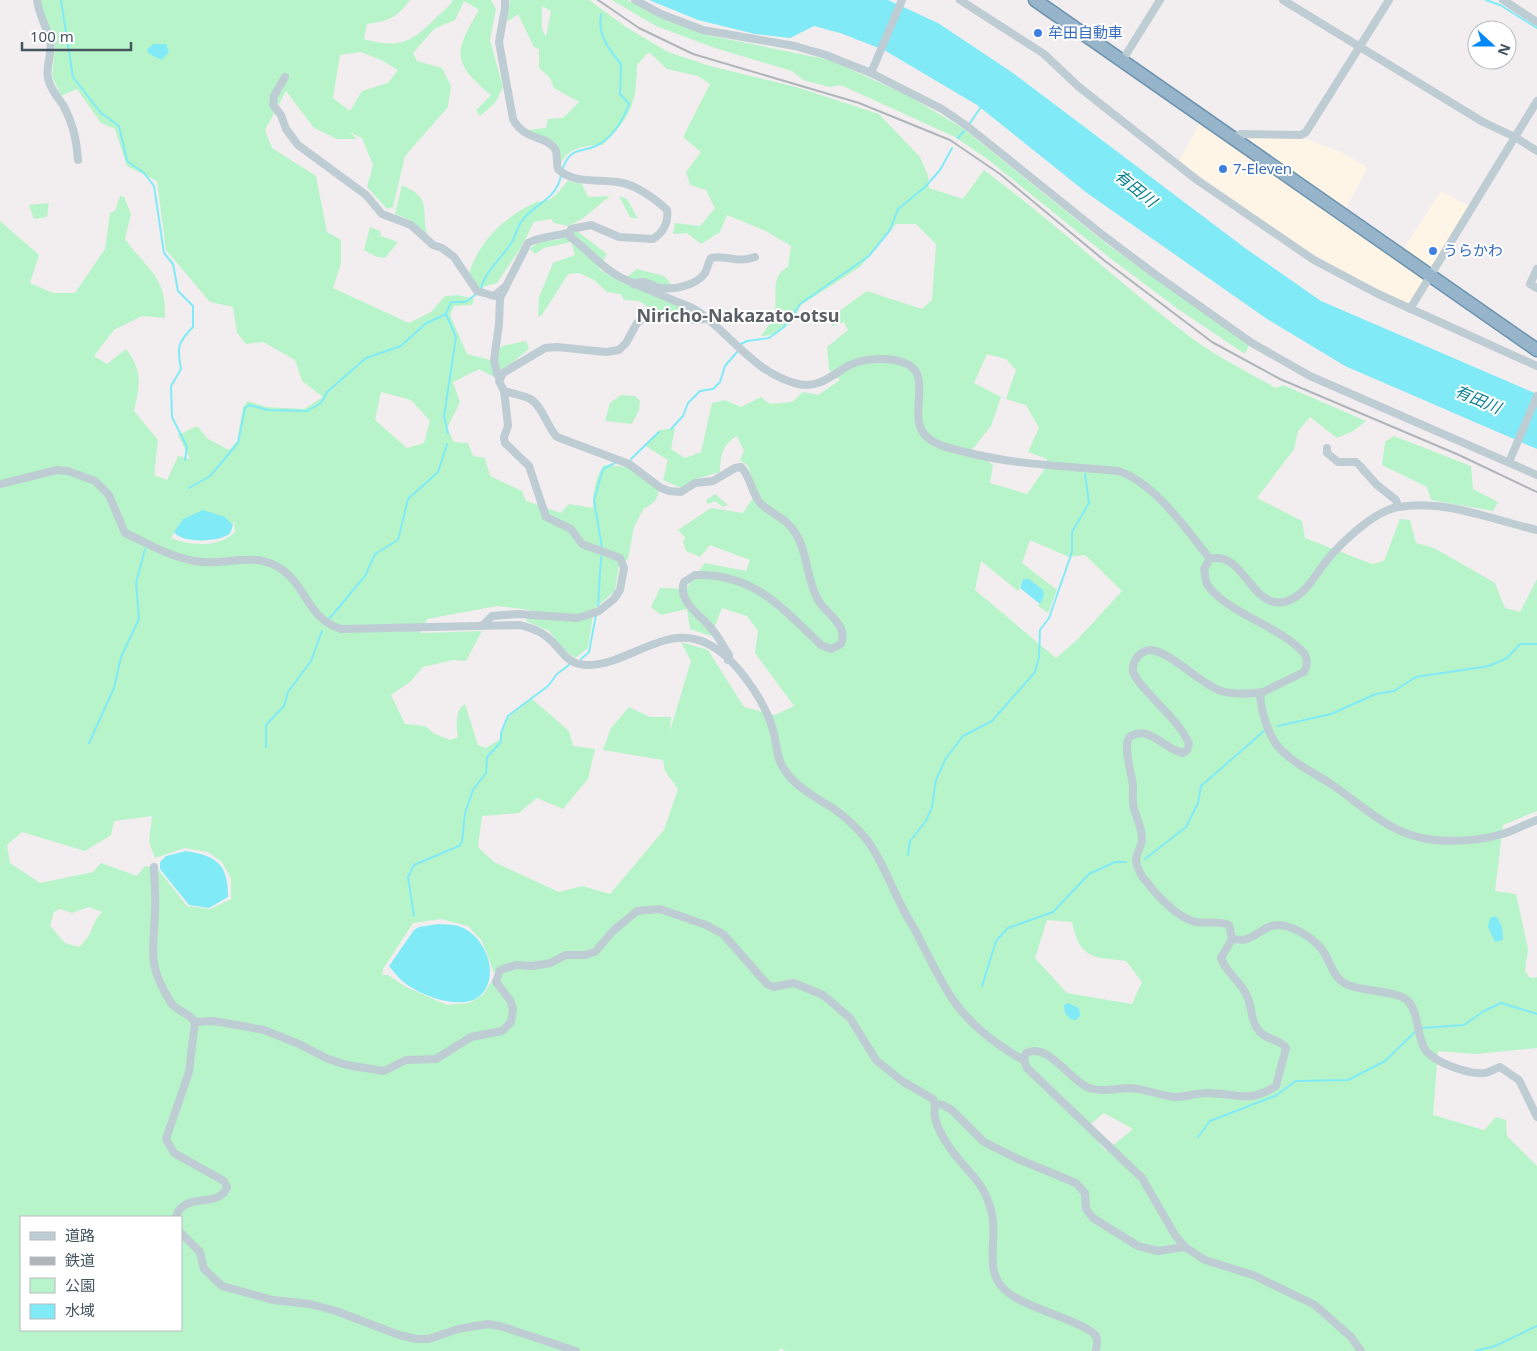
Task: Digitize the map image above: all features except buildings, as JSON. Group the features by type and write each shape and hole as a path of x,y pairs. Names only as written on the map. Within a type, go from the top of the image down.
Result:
{"highway":[{"path":"1035,0 1432,277 1535,344"}],"street":[{"path":"37,0 39,14 50,40 51,55 48,78 56,97 62,105 74,135 78,160"},
{"path":"483,625 492,616 518,614 578,618 599,611 614,599 620,590 624,568 620,558 582,544 571,529 546,517 529,466 505,443 504,437 508,426 504,391 501,388 500,378 496,374 494,360 499,324 499,306 506,286 528,243 534,240 556,237 570,232 581,225 591,225 619,237 653,239 662,232 668,214 663,206 628,184 576,178 562,171 551,145 518,129 513,119 499,42 505,0"},
{"path":"635,0 661,14 703,30 795,46 826,55 871,73 942,109 967,126 1104,236 1252,343 1279,360 1310,376 1537,475"},
{"path":"871,73 902,0"},
{"path":"960,0 1044,54 1109,111 1197,180 1329,268 1410,309 1537,366"},
{"path":"1122,61 1160,0"},
{"path":"1283,0 1483,122 1515,137 1537,151"},
{"path":"1234,140 1240,134 1302,135 1306,132 1389,0"},
{"path":"1503,0 1537,22"},
{"path":"285,77 274,96 273,105 281,115 286,130 298,145 366,195 382,214 411,225 433,245 442,248 454,257 480,292 494,296 506,286"},
{"path":"1410,309 1432,277 1537,101"},
{"path":"570,232 570,237 581,244 607,269 634,284 697,310 767,371 801,385 815,384 828,379 850,365 863,361 904,362 913,367 919,380 918,418 921,430 926,437 950,448 990,459 1118,471 1127,474 1141,482 1160,501 1210,559"},
{"path":"634,284 644,281 666,288 686,285 698,281 705,272 711,258 744,261 755,257"},
{"path":"1537,269 1530,284 1537,288"},
{"path":"500,378 533,354 545,348 557,347 606,352 619,350 626,343 637,323 647,316 663,314 691,320 706,319"},
{"path":"504,391 530,399 536,404 550,430 557,437 629,464 661,488 670,491 681,492 695,483 713,481 735,468 741,467 746,472 760,503 790,524 798,536 810,583 818,600 843,631 844,638 841,644 831,649 821,645 767,594 752,587 716,576 694,575 684,582 683,595 712,628 729,655 728,660"},
{"path":"1510,462 1537,396"},
{"path":"1328,448 1327,453 1338,462 1356,462 1378,485 1396,500 1398,507"},
{"path":"0,484 57,470 68,471 95,481 109,495 125,533 174,556 196,562 218,563 242,559 260,560 277,566 294,579 316,614 328,625 341,630 520,625 536,630 548,637 566,659 577,664 592,665 634,650 684,637 710,644 728,660 762,702 773,729 779,758 790,778 804,790 836,810 866,839 879,859 902,907 955,1005 976,1028 1024,1060 1027,1068 1142,1178 1175,1234 1185,1247 1205,1260 1253,1275 1315,1305 1351,1337 1361,1351"},
{"path":"1210,559 1223,558 1232,562 1256,590 1270,600 1283,602 1299,596 1334,551 1369,522 1381,513 1398,507 1440,507 1462,510 1537,530"},
{"path":"1024,1060 1026,1053 1037,1052 1058,1061 1076,1082 1093,1090 1132,1088 1177,1097 1206,1093 1252,1097 1263,1094 1276,1086 1286,1048 1282,1043 1262,1035 1253,1024 1248,997 1240,982 1224,966 1221,958 1232,939 1229,925 1196,922 1180,916 1145,881 1136,860 1142,841 1141,829 1134,807 1132,776 1126,741 1138,733 1151,735 1176,752 1183,753 1187,750 1189,744 1168,712 1140,682 1133,671 1134,662 1138,655 1151,650 1163,655 1219,690 1231,694 1262,692 1304,672 1306,668 1306,656 1302,650 1270,628 1233,607 1208,586 1204,569 1210,559"},
{"path":"1262,692 1260,697 1261,706 1270,732 1287,756 1332,785 1377,819 1396,830 1415,838 1457,842 1503,834 1537,820"},
{"path":"154,867 156,911 152,957 156,974 173,1005 192,1017 195,1022 189,1072 166,1139 168,1147 174,1153 224,1181 227,1187 225,1193 220,1196 193,1201 181,1206 176,1216"},
{"path":"195,1022 214,1022 264,1030 299,1044 328,1059 347,1065 384,1071 406,1060 436,1059 471,1037 502,1031 511,1022 513,1009 496,982 500,970 516,965 533,966 550,963 566,955 585,956 595,952 613,931 637,912 660,909 706,925 723,934 767,984 773,987 794,983 823,995 850,1018 876,1060 902,1081 932,1099 936,1104 935,1117 948,1145 982,1184 992,1215 992,1258 995,1274 1005,1290 1040,1311 1089,1330 1096,1336 1098,1344 1096,1351"},
{"path":"1232,939 1246,940 1261,930 1273,926 1288,927 1313,940 1324,952 1338,979 1348,985 1398,996 1408,1001 1418,1024 1426,1051 1440,1061 1463,1071 1485,1073 1500,1067 1519,1080 1537,1117"},
{"path":"936,1104 943,1105 952,1110 984,1142 1018,1159 1076,1183 1085,1193 1086,1209 1093,1218 1138,1246 1158,1251 1185,1247"},
{"path":"182,1234 200,1252 204,1270 222,1286 273,1300 310,1304 336,1311 399,1335 417,1339 430,1339 458,1328 487,1324 500,1326 576,1351"}],"shaded area":[{"path":"1200,123 1426,279 1409,304 1302,248 1179,161"},
{"path":"1243,132 1304,138 1338,151 1364,165 1367,169 1346,208 1240,138"},
{"path":"1441,191 1469,206 1431,270 1404,248"}],"green space":[{"path":"40,0 410,0 392,18 367,24 364,39 392,44 403,42 421,32 453,0 491,0 496,9 490,40 503,87 495,103 480,116 476,110 491,95 468,73 463,64 461,46 479,10 464,1 455,20 434,29 413,53 417,61 442,68 451,86 448,107 405,156 393,207 387,209 367,187 373,165 362,138 350,132 357,139 337,139 314,128 286,91 265,130 272,148 316,176 327,232 341,240 341,264 333,288 409,323 431,312 445,296 458,295 474,299 472,305 454,306 450,315 467,354 490,360 502,346 526,341 529,349 494,377 479,369 453,382 460,402 447,428 454,442 468,443 473,456 485,458 490,476 522,491 526,501 561,513 569,504 593,508 595,486 604,465 627,467 658,490 656,499 644,508 634,527 628,559 619,564 615,591 594,609 588,648 575,658 564,650 549,631 526,621 530,610 497,606 427,619 420,633 482,631 466,661 453,660 423,667 410,682 391,695 405,724 425,726 435,734 450,740 458,737 458,714 465,704 478,745 486,748 499,740 509,717 532,699 569,731 573,746 595,749 588,779 563,809 537,798 519,813 482,816 478,847 494,862 559,892 582,886 610,894 664,830 678,789 665,771 663,760 603,750 611,728 629,707 650,717 671,717 670,731 691,661 681,642 708,650 744,707 775,715 794,706 755,653 758,631 747,616 722,608 711,636 690,629 687,609 661,615 651,607 660,588 686,589 705,563 746,571 750,560 710,545 700,557 686,551 683,542 685,537 678,530 711,508 743,513 757,492 748,466 740,460 744,451 737,436 728,443 723,451 720,472 693,480 681,488 663,480 668,460 644,445 660,430 675,428 671,449 685,458 701,452 712,403 725,400 741,407 761,397 770,404 792,402 803,392 818,395 840,380 829,370 827,347 848,330 844,322 832,326 831,317 867,291 922,309 932,300 936,244 916,224 896,224 860,267 801,305 793,322 771,335 761,336 774,315 776,282 782,271 788,267 791,246 766,231 727,215 720,232 701,244 687,233 673,234 675,223 700,226 715,208 706,190 690,185 686,172 701,152 683,137 710,84 698,76 667,69 649,52 637,65 633,101 626,118 620,126 603,145 573,150 561,163 555,144 527,130 546,128 548,119 563,118 579,102 554,88 550,78 539,68 539,49 534,47 518,14 507,22 510,0 589,0 626,27 668,52 710,66 796,87 879,114 920,157 928,176 929,188 963,199 984,170 1185,333 1207,348 1276,388 1283,385 1366,421 1353,431 1337,438 1310,417 1298,431 1294,449 1257,498 1302,521 1305,538 1372,564 1384,561 1400,519 1410,520 1416,543 1434,548 1495,583 1505,608 1520,612 1537,579 1537,811 1503,825 1495,891 1516,894 1528,949 1525,971 1530,978 1537,977 1537,1048 1476,1054 1438,1051 1433,1115 1484,1130 1496,1117 1506,1120 1507,1136 1537,1166 1537,1351 785,1351 781,1348 778,1351 0,1351 0,221 39,255 30,283 53,293 75,293 105,249 110,213 115,211 120,196 124,197 131,214 125,239 154,274 159,283 163,292 165,318 142,316 114,330 94,356 107,364 126,349 135,364 138,371 139,386 134,411 158,440 154,475 167,480 178,456 190,459 178,435 197,426 208,439 229,450 237,441 243,407 248,401 266,407 304,409 323,397 302,381 295,360 263,342 246,344 237,333 233,307 210,302 166,250 157,181 127,166 115,129 101,123 77,89 61,96 52,76 55,47","holes":["542,6 551,11 546,37 542,29","361,52 381,60 398,70 388,83 362,91 350,111 333,98 340,55","987,354 1006,359 1016,370 1006,399 1026,405 1039,428 1028,452 1047,459 1046,467 1027,494 990,483 993,465 972,450 991,426 1001,397 974,383","381,392 411,400 430,421 424,443 407,448 375,420","225,517 233,525 234,520 235,532 221,541 196,544 171,538 183,519","1030,540 1069,557 1085,555 1122,591 1076,641 1056,658 975,590 981,561 1018,591 1023,579 1044,596 1038,606 1048,613 1057,590 1022,563","152,816 149,842 155,858 185,848 208,852 222,862 231,879 231,899 210,909 187,906 157,868 145,866 137,876 101,863 93,872 40,883 10,863 7,845 22,832 85,851 111,835 114,821","89,907 102,912 98,916 88,937 79,947 65,943 50,926 54,912 60,909 72,913","441,919 468,926 482,941 494,973 508,963 509,969 493,979 483,995 469,1003 447,1005 406,987 388,975 382,975 383,969 413,923","1047,920 1072,922 1075,934 1084,950 1096,957 1126,961 1142,982 1132,1004 1067,993 1035,958","1104,1113 1133,1129 1106,1151 1086,1128"]},
{"path":"612,0 627,0 657,16 707,35 830,60 909,96 964,129 1108,245 1249,345 1245,354 1178,309 1110,258 986,158 955,137 841,85 830,87 803,80 792,71 715,48 656,26"},
{"path":"568,181 582,184 588,197 610,196 582,219 568,226 554,223 551,219 534,222 520,249 497,283 479,288 469,274 473,262 486,241 504,222 537,202 550,199"},
{"path":"402,185 422,200 428,235 410,220 395,214"},
{"path":"619,196 627,199 638,219 630,217"},
{"path":"49,203 47,217 34,219 29,205"},
{"path":"370,227 380,231 381,236 398,242 385,258 377,257 364,250"},
{"path":"577,231 607,254 599,269 624,284 627,277 637,269 664,276 671,284 656,294 673,304 697,313 693,318 668,311 654,311 639,301 624,300 621,294 607,292 594,280 579,273 568,274 542,315 538,317 539,297 553,263 575,255 571,242 544,248 535,254 530,249 540,241 558,240"},
{"path":"621,395 635,396 640,401 639,410 632,424 605,421 610,403"},
{"path":"1394,436 1471,466 1473,489 1498,502 1493,511 1431,500 1427,487 1382,465 1385,442"},
{"path":"715,494 728,505 723,507 715,501 708,504 706,500"}],"water":[{"name":"有田川","path":"649,0 888,0 938,23 1013,73 1245,248 1321,301 1537,394 1537,449 1345,366 1267,319 1087,193 977,105 884,50 840,33 814,26 790,38 755,34 698,20"},
{"path":"153,44 166,44 169,52 162,60 149,54 147,50"},
{"path":"203,510 225,517 233,525 230,533 211,540 193,540 178,536 174,532 183,519"},
{"path":"1023,579 1029,579 1043,590 1044,596 1040,604 1020,588"},
{"path":"186,851 206,856 219,864 226,877 228,897 209,908 189,905 160,869 160,862 166,856"},
{"path":"1496,916 1502,927 1503,940 1495,942 1488,927 1490,918"},
{"path":"438,924 461,927 470,932 483,947 488,957 490,977 487,987 481,995 473,1000 453,1002 421,993 405,983 389,966 414,930 419,927"},
{"path":"1068,1003 1079,1008 1080,1016 1076,1020 1070,1019 1065,1013 1064,1005"}],"waterway":[{"path":"61,0 73,77 101,113 119,126 127,161 144,173 154,186 164,253 173,264 178,291 193,306 193,327 181,342 179,351 181,369 171,386 172,417 187,447 185,460"},
{"path":"1486,0 1500,5 1537,28"},
{"path":"563,168 572,154 602,143 620,122 629,104 620,94 621,64 608,47 602,35 601,14"},
{"path":"970,123 981,107"},
{"path":"958,138 964,131"},
{"path":"741,344 747,341 769,338 784,327 800,304 869,256 890,230 898,209 925,187 940,170 952,148"},
{"path":"481,289 486,276 512,242 520,223 550,196 559,183 561,175"},
{"path":"189,488 210,476 238,443 245,408 249,405 268,410 307,411 321,403 327,392 366,358 401,346 425,324 446,314 451,302 465,302 478,293"},
{"path":"446,314 456,337 444,416 448,433"},
{"path":"671,429 683,416 688,403 700,391 713,389 720,382 725,366 737,352"},
{"path":"631,459 659,432"},
{"path":"329,619 365,576 375,554 398,540 408,499 438,472 447,444"},
{"path":"602,548 594,500 603,469 615,463"},
{"path":"908,855 910,841 926,821 932,807 936,780 946,758 963,736 992,721 1035,672 1039,657 1040,630 1049,618 1072,552 1072,532 1089,503 1085,474"},
{"path":"89,743 114,688 121,657 139,619 136,583 145,549"},
{"path":"598,606 601,557"},
{"path":"581,659 589,652 596,615"},
{"path":"266,747 266,725 284,706 288,692 311,661 322,631"},
{"path":"1278,726 1331,714 1376,694 1394,691 1416,677 1489,666 1507,658 1520,644 1537,644"},
{"path":"414,916 408,877 414,865 459,846 462,842 465,813 473,790 486,773 487,757 501,742 501,733 508,716 548,686 557,674 569,665"},
{"path":"1145,859 1186,827 1198,803 1201,786 1264,731"},
{"path":"982,986 996,941 1008,928 1053,912 1089,874 1115,862 1126,862"},
{"path":"1421,1028 1464,1025 1484,1011 1501,1003 1537,1014"},
{"path":"1198,1137 1210,1121 1275,1096 1296,1081 1348,1080 1385,1061 1417,1030"},
{"path":"1475,1351 1495,1346 1537,1326"}],"railway":[{"path":"598,0 639,28 693,54 859,103 950,140 1000,174 1105,261 1212,342 1280,379 1459,455 1537,492"}],"place":[{"name":"牟田自動車","path":"1038,33"},
{"name":"7-Eleven","path":"1223,169"},
{"name":"うらかわ","path":"1433,251"}],"district":[{"name":"Niricho-Nakazato-otsu","path":"738,316"}]}
